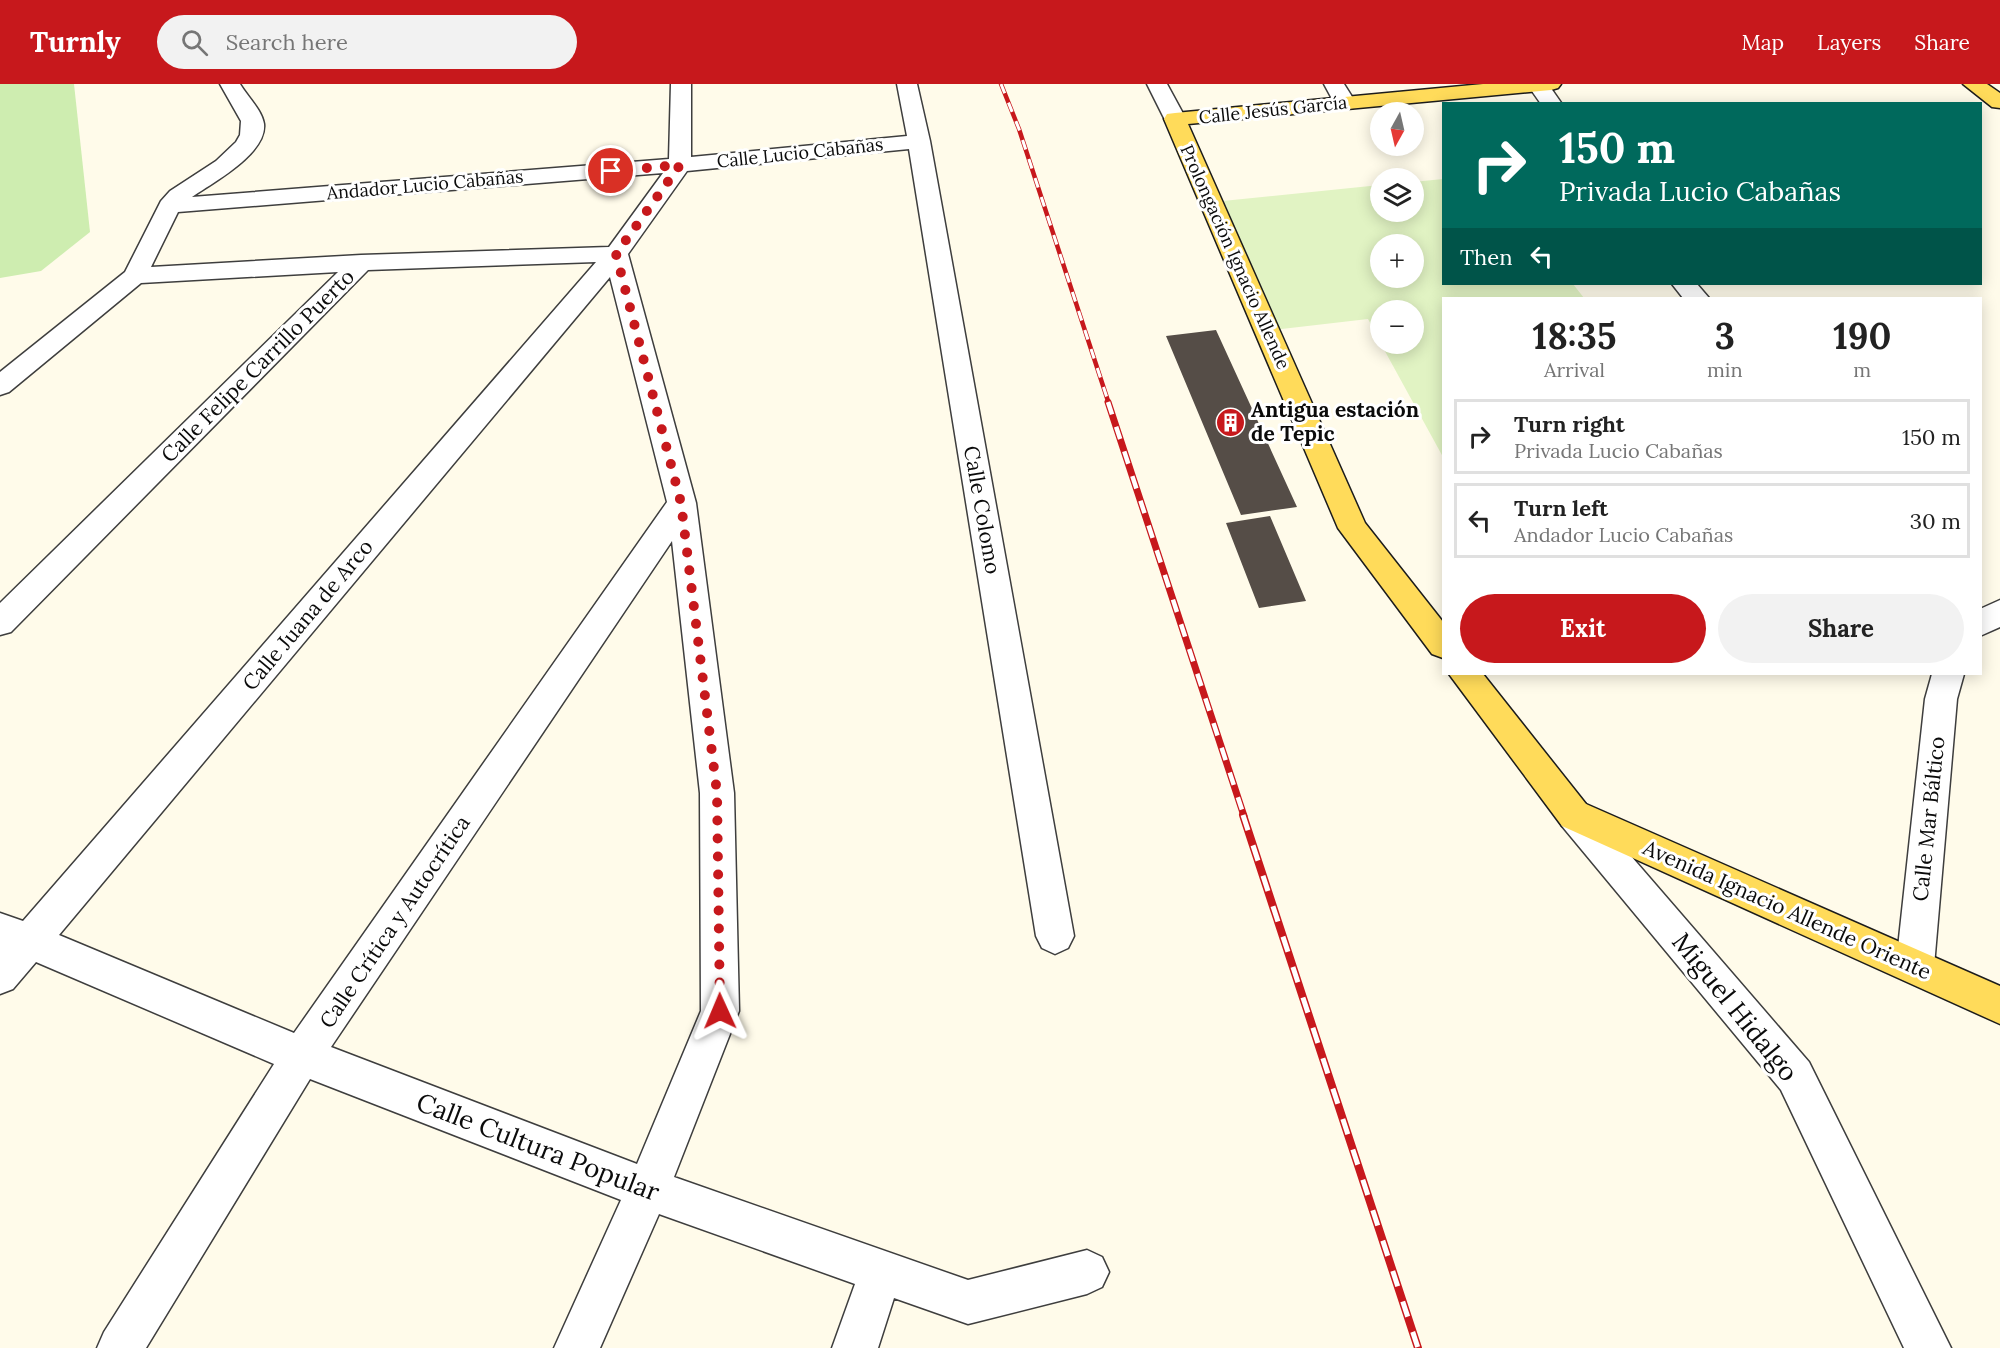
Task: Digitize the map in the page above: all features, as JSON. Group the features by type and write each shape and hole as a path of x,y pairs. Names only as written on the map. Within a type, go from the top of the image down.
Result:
{"main road":[{"name":"Calle Jesús García","path":"1175,119 1542,84"},
{"path":"1973,84 2000,102"},
{"name":"Prolongación Ignacio Allende","path":"1175,119 1353,528 1442,644"},
{"path":"1466,675 1574,815"},
{"name":"Avenida Ignacio Allende Oriente","path":"1574,815 2000,1005"}],"street":[{"path":"0,386 135,276 170,206 178,196 242,151 251,141 253,123 230,84"},
{"path":"680,165 681,84"},
{"name":"Calle Colomo","path":"907,84 919,141 1055,936"},
{"name":"Prolongación Ignacio Allende","path":"1157,84 1175,119"},
{"path":"1334,84 1345,103"},
{"path":"1542,84 1551,102"},
{"name":"Calle Lucio Cabañas","path":"680,165 919,141"},
{"name":"Andador Lucio Cabañas","path":"170,206 680,165"},
{"name":"Calle Juana de Arco","path":"0,976 15,936 616,254 680,165"},
{"path":"577,1348 648,1189 720,1011 717,793 681,503 616,254"},
{"name":"Calle Felipe Carrillo Puerto","path":"0,623 361,263 616,254"},
{"path":"135,276 361,263"},
{"path":"1685,285 1695,297"},
{"name":"Calle Crítica y Autocrítica","path":"120,1348 302,1056 681,503"},
{"path":"1982,623 2000,612"},
{"name":"Calle Mar Báltico","path":"1915,966 1941,699 1948,675"},
{"name":"Miguel Hidalgo","path":"1574,815 1795,1076 1928,1348"},
{"name":"Calle Cultura Popular","path":"15,936 302,1056 648,1189 968,1302 1087,1272"},
{"path":"855,1348 881,1272"}],"green space":[{"path":"0,84 74,84 90,232 41,271 0,278"},
{"path":"1442,179 1442,285 1574,285 1583,297 1442,297 1442,455 1386,354 1424,354 1424,300 1370,300 1370,323 1368,319 1273,330 1213,202 1370,186 1370,222 1424,222 1424,181"}],"building":[{"name":"Antigua estación de Tepic","path":"1216,330 1297,507 1241,515 1166,336"},
{"path":"1270,516 1306,601 1259,608 1226,523"}],"railway":[{"path":"1001,84 1019,129 1109,404"},
{"path":"1108,402 1244,816"},
{"path":"1243,815 1418,1348"}],"place":[{"name":"Antigua estación de Tepic","path":"1230,422"}],"route":[{"path":"611,171 680,165 616,254 681,503 717,793 720,1011"}]}
